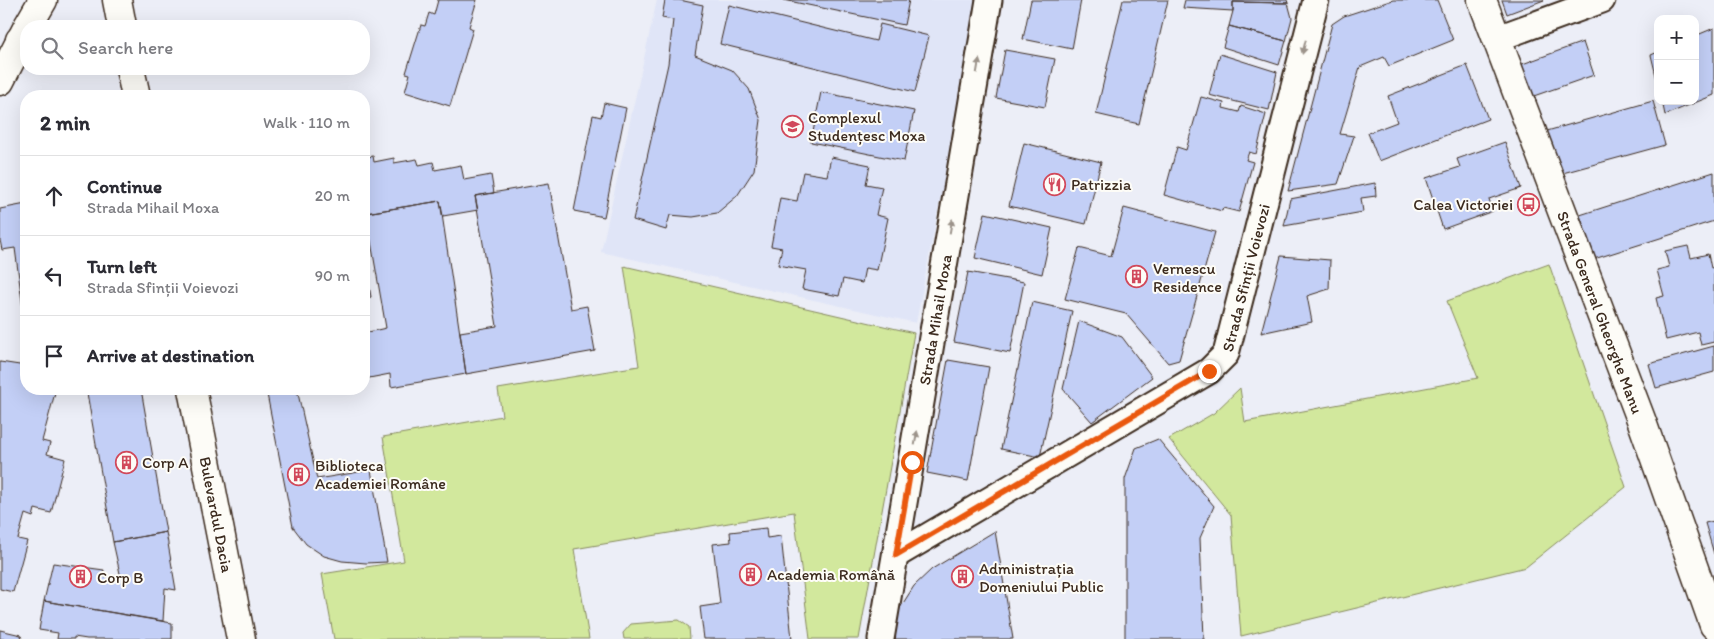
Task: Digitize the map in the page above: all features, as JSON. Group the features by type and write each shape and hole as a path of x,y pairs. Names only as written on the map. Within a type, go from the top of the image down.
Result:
{"street":[{"path":"32,20 43,0"},
{"path":"117,0 121,20"},
{"name":"Strada Mihail Moxa","path":"881,639 989,0"},
{"name":"Strada Sfinții Voievozi","path":"896,555 1209,371 1226,354 1316,0"},
{"name":"Strada General Gheorghe Manu","path":"1482,0 1642,422 1714,625"},
{"path":"1498,38 1602,0"},
{"path":"0,81 20,43"},
{"path":"131,75 135,90"},
{"name":"Bulevardul Dacia","path":"193,395 241,639"}],"shaded area":[{"name":"Complexul Studențesc Moxa","path":"657,0 979,0 916,323 601,252"}],"green space":[{"path":"1549,264 1626,487 1526,567 1241,636 1231,515 1169,439 1214,413 1240,388 1245,422 1478,378 1447,301"},
{"path":"624,266 914,333 859,639 810,639 794,512 574,549 589,639 334,639 322,574 404,561 383,437 502,416 498,389 639,366"},
{"path":"679,620 689,627 690,639 624,639 623,633 631,624"}],"building":[{"path":"438,0 477,0 469,27 473,29 450,106 405,92 410,74 406,73 421,25 425,26 429,13 434,15"},
{"path":"665,0 679,0 703,5 695,55 732,70 749,89 761,120 754,170 737,196 717,213 693,217 670,215 666,230 633,220 668,64 673,20 662,18"},
{"path":"784,0 909,0 904,25"},
{"path":"1031,0 1081,0 1072,49 1023,39"},
{"path":"1123,0 1168,0 1139,124 1096,114"},
{"path":"1185,0 1287,0 1288,3 1233,2 1233,11 1183,8"},
{"path":"1393,0 1437,0 1453,40 1389,66 1384,57 1360,67 1340,134 1354,136 1338,184 1288,191 1332,24 1344,16"},
{"path":"1502,0 1544,0 1507,14"},
{"path":"1233,2 1288,3 1292,18 1286,41 1229,26"},
{"path":"729,5 876,41 880,24 929,36 915,92 720,44"},
{"path":"1229,26 1286,41 1279,65 1223,47"},
{"path":"1714,28 1714,95 1699,101 1699,60 1699,34"},
{"path":"1583,42 1594,75 1528,98 1517,66"},
{"path":"1005,50 1055,59 1045,107 996,98"},
{"path":"1220,54 1277,72 1269,110 1209,95"},
{"path":"1654,54 1654,67 1651,55"},
{"path":"1467,65 1488,119 1379,161 1368,133 1397,122 1388,96"},
{"path":"821,92 914,111 904,161 811,142"},
{"path":"1201,97 1224,103 1223,108 1239,112 1241,106 1266,114 1256,154 1249,152 1246,160 1253,162 1239,212 1223,208 1222,211 1164,195 1177,147 1186,150"},
{"path":"1653,101 1665,145 1559,174 1547,131"},
{"path":"604,103 626,108 604,217 574,211 593,115 601,117"},
{"path":"1663,105 1690,105 1665,115"},
{"path":"1505,142 1521,188 1489,199 1493,211 1443,229 1426,178 1460,167 1457,159"},
{"name":"Patrizzia","path":"1024,143 1101,162 1086,224 1009,206"},
{"path":"373,156 374,162 394,158 394,163 417,159 419,165 433,162 435,170 461,165 464,180 491,175 494,193 475,196 478,210 443,216 440,201 370,212 370,157"},
{"path":"831,157 870,165 866,184 882,187 876,215 888,218 877,270 865,268 862,283 843,279 839,296 802,289 806,270 778,265 782,248 771,246 780,198 797,201 803,172 827,176"},
{"path":"1714,172 1714,221 1594,259 1580,215"},
{"path":"549,183 571,309 587,306 595,351 466,374 460,332 497,326 475,196"},
{"path":"1375,183 1376,196 1361,198 1363,212 1284,226 1290,199"},
{"path":"440,201 466,374 391,387 390,374 370,378 370,332 386,328 370,236 370,212"},
{"path":"20,205 20,286 15,248 2,250 0,240 0,209"},
{"name":"Vernescu Residence","path":"1124,208 1215,232 1179,360 1168,363 1126,314 1065,299 1079,248 1111,256"},
{"path":"985,213 1052,228 1042,274 975,258"},
{"path":"1688,246 1691,258 1708,254 1711,268 1714,267 1714,342 1701,345 1698,332 1666,340 1656,298 1664,296 1657,270 1669,267 1665,251"},
{"path":"1281,256 1330,260 1329,289 1307,296 1312,322 1261,333"},
{"path":"968,272 1024,282 1010,353 954,342"},
{"path":"1032,302 1072,311 1040,457 1001,449"},
{"path":"1079,321 1122,337 1152,377 1092,422 1063,389"},
{"path":"1714,346 1714,372 1656,388 1649,364"},
{"path":"948,360 989,367 968,481 927,473"},
{"path":"0,362 20,365 20,395 54,395 42,441 50,443 47,454 65,459 51,513 35,509 33,517 25,514 18,539 27,541 13,592 0,589"},
{"name":"Corp A","path":"87,395 142,395 166,532 113,542"},
{"name":"Biblioteca Academiei Române","path":"267,395 298,395 317,479 371,470 387,562 342,561 324,556 306,544 293,527"},
{"path":"1158,439 1214,506 1200,538 1204,639 1125,639 1125,479 1136,448"},
{"path":"1714,521 1714,554 1705,523"},
{"name":"Academia Română","path":"766,528 767,538 781,536 792,639 704,639 700,607 720,604 713,544 731,542 730,532"},
{"name":"Administrația Domeniului Public","path":"995,531 1013,639 892,639 900,608 914,586 932,569"},
{"name":"Corp B","path":"166,532 176,590 165,588 163,621 44,601 53,563 104,570 103,576 121,578 113,542"},
{"path":"44,601 172,623 172,639 87,639 74,637 74,639 57,639 58,633 39,630"},
{"path":"0,630 21,635 22,639 0,639"}],"place":[{"name":"Complexul Studențesc Moxa","path":"792,126"},
{"name":"Patrizzia","path":"1055,184"},
{"name":"Calea Victoriei","path":"1529,204"},
{"name":"Vernescu Residence","path":"1137,277"},
{"name":"Corp A","path":"126,462"},
{"name":"Biblioteca Academiei Române","path":"299,474"},
{"name":"Academia Română","path":"751,574"},
{"name":"Corp B","path":"81,577"},
{"name":"Administrația Domeniului Public","path":"963,577"}],"route":[{"path":"912,462 896,555 1209,371"}]}
